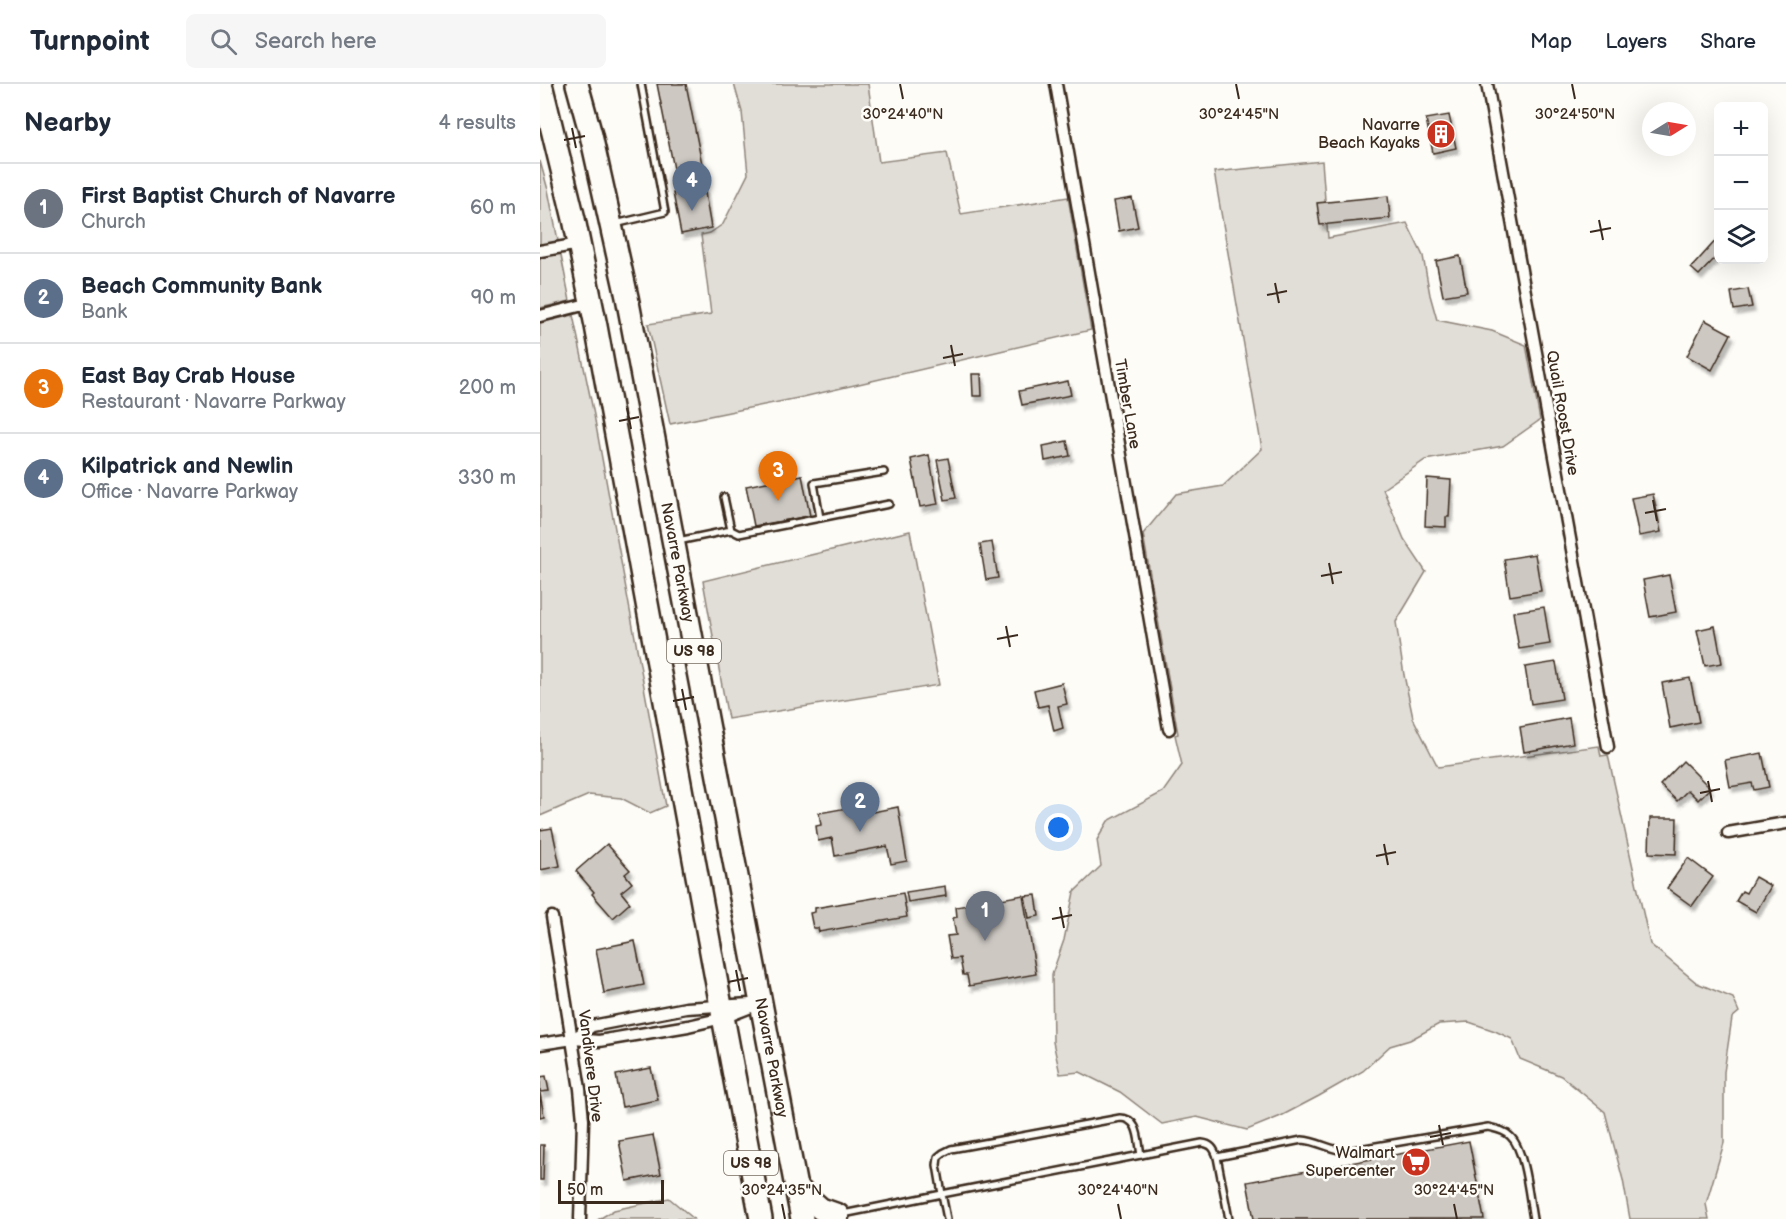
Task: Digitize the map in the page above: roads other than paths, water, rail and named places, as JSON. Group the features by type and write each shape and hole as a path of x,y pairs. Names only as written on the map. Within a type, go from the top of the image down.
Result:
{"highway":[{"name":"US 98","path":"541,84 591,303 762,1219"},
{"name":"Navarre Parkway","path":"577,84 591,135 627,297 802,1219"},
{"path":"796,1187 821,1209 836,1217"}],"street":[{"name":"Timber Lane","path":"1056,84 1169,729"},
{"name":"Quail Roost Drive","path":"1487,84 1608,747"},
{"path":"540,251 579,244"},
{"path":"540,315 591,303"},
{"path":"1728,833 1786,823"},
{"name":"Vandivere Drive","path":"552,917 573,1039 583,1120 580,1219"},
{"path":"540,1044 573,1039 600,1041 688,1026 722,1012 761,1003"},
{"path":"573,1039 592,1026 686,1008 722,1012"}],"lane":[{"path":"611,225 665,212 641,84"},
{"path":"820,518 814,483 884,472"},
{"path":"724,497 731,530"},
{"path":"673,542 731,530 739,534 889,504"},
{"path":"947,1219 937,1165 938,1157 951,1149 1127,1118 1133,1121 1135,1126 1141,1155"},
{"path":"1217,1156 1302,1140 1313,1141 1335,1151 1347,1151 1488,1127 1501,1129 1511,1136 1520,1148 1533,1219"},
{"path":"836,1217 1202,1143 1209,1144 1215,1149 1229,1219"}],"place":[{"name":"Navarre Beach Kayaks","path":"1441,134"},
{"name":"Kilpatrick and Newlin","path":"692,211"},
{"name":"East Bay Crab House","path":"778,501"},
{"name":"Beach Community Bank","path":"860,832"},
{"name":"First Baptist Church of Navarre","path":"985,941"},
{"name":"Walmart Supercenter","path":"1416,1162"}]}
